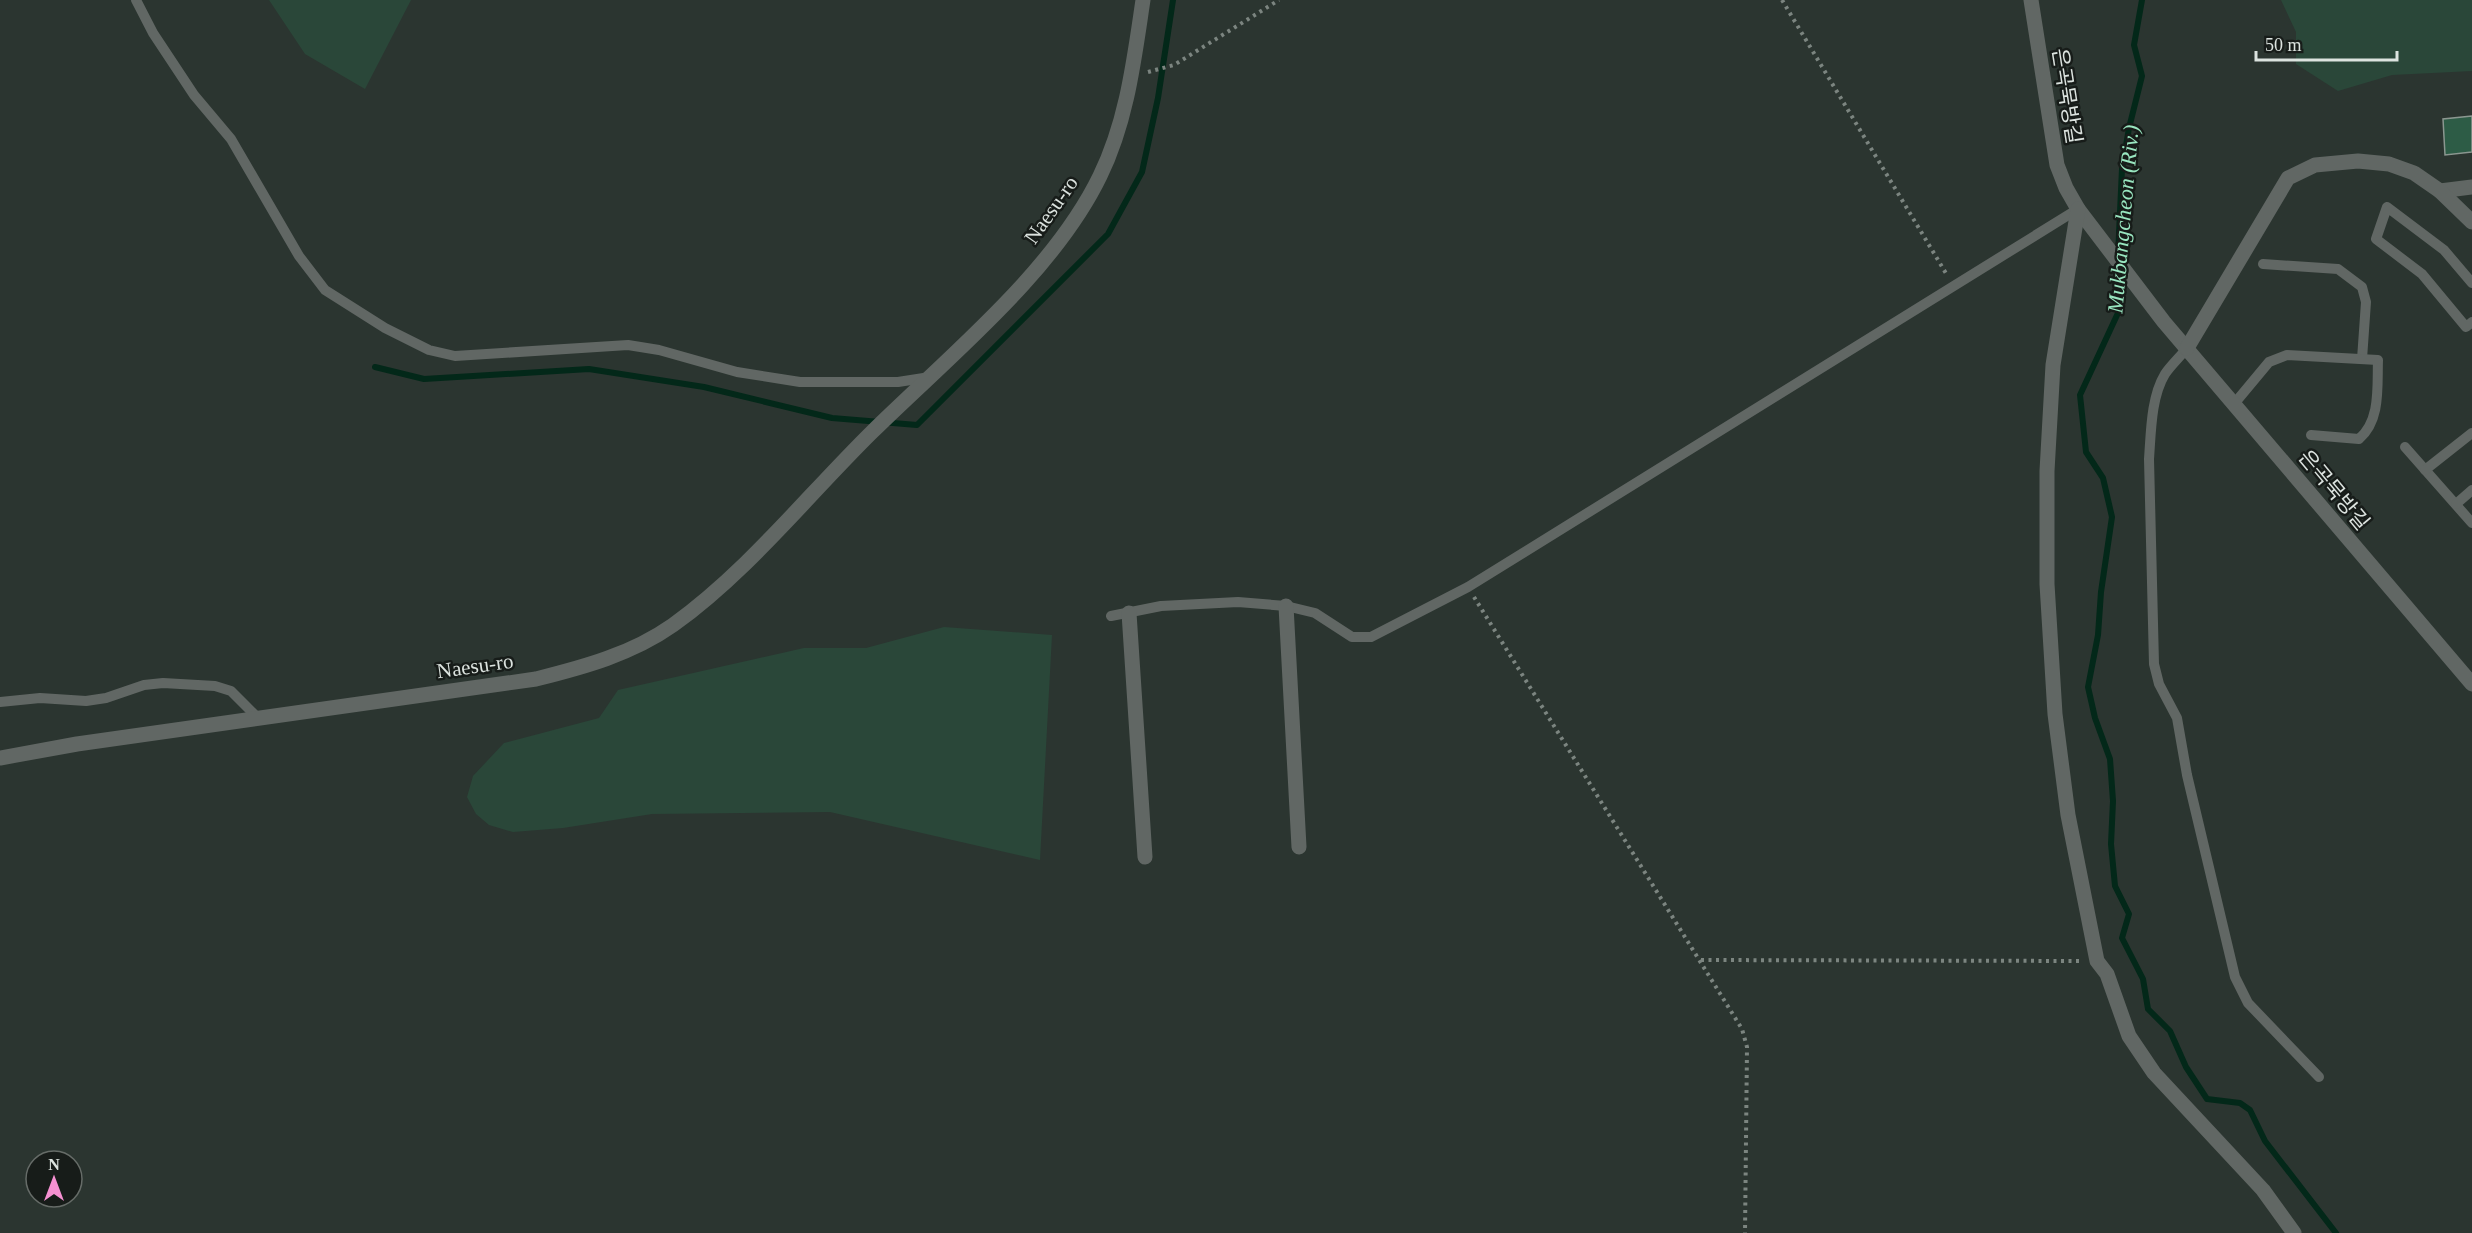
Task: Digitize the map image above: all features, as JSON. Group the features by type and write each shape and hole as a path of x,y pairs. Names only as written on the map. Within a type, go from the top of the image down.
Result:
{"street":[{"name":"Naesu-ro","path":"0,758 76,744 257,717 536,679 599,662 637,647 672,626 711,595 872,432 980,329 1054,247 1082,210 1100,176 1122,114 1132,71 1143,0"},
{"name":"은곡묵방길","path":"2031,0 2057,165 2078,209 2164,322 2472,684"},
{"path":"2187,348 2288,178 2315,165 2358,161 2389,164 2414,173 2440,190 2472,222"},
{"path":"2440,190 2472,187"},
{"path":"2078,209 2053,365 2047,471 2047,584 2055,714 2068,815 2097,961 2107,974 2129,1036 2154,1073 2263,1190 2294,1233"},
{"path":"1286,606 1299,847"},
{"path":"1129,613 1145,857"}],"lane":[{"path":"136,0 153,33 194,95 231,139 299,256 325,290 360,314 429,350 464,356 628,345 658,350 737,372 800,382 898,382 931,377"},
{"path":"2472,283 2444,250 2387,207 2376,239 2422,274 2466,327 2472,322"},
{"path":"1111,616 1161,606 1238,602 1286,606 1315,613 1352,637 1371,637 1468,587 2078,209"},
{"path":"2263,264 2338,269 2362,288 2366,302 2362,359"},
{"path":"2187,348 2164,375 2157,395 2152,426 2149,459 2154,664 2159,684 2177,718 2187,774 2235,977 2248,1003 2319,1077"},
{"path":"2234,404 2269,362 2287,355 2378,360 2375,414 2369,430 2359,439 2311,435"},
{"path":"2425,470 2472,433"},
{"path":"2405,447 2472,523"},
{"path":"2456,504 2472,490"},
{"path":"0,702 40,698 86,701 106,698 144,685 163,683 215,686 231,691 257,717"}],"path":[{"path":"1132,71 1146,73 1174,65 1279,0"},
{"path":"1782,0 1954,287"},
{"path":"1468,587 1742,1029 1747,1047 1745,1233"},
{"path":"1700,960 2097,961"}],"green space":[{"path":"269,0 411,0 365,89 305,54"},
{"path":"2281,0 2472,0 2472,71 2392,75 2338,91 2296,64 2296,32"},
{"path":"944,627 1052,635 1040,860 830,812 652,814 563,828 513,832 489,825 476,814 467,797 473,776 504,743 599,718 618,690 804,648 866,648"}],"building":[{"path":"2472,116 2472,152 2445,155 2443,119"}],"waterway":[{"path":"375,367 424,379 589,369 704,387 832,418 917,425 1108,234 1142,172 1158,98 1173,0"},
{"name":"Mukbangcheon (Riv.)","path":"2118,256 2122,169 2142,76 2134,45 2142,0"},
{"name":"Mukbangcheon (Riv.)","path":"2118,267 2118,313 2080,395 2086,452 2103,478 2112,517 2101,592 2098,635 2088,687 2095,718 2110,759 2113,801 2111,844 2115,886 2129,914 2122,938 2143,979 2148,1009 2170,1031 2186,1067 2207,1099 2240,1103 2250,1110 2265,1141 2336,1233"}]}
